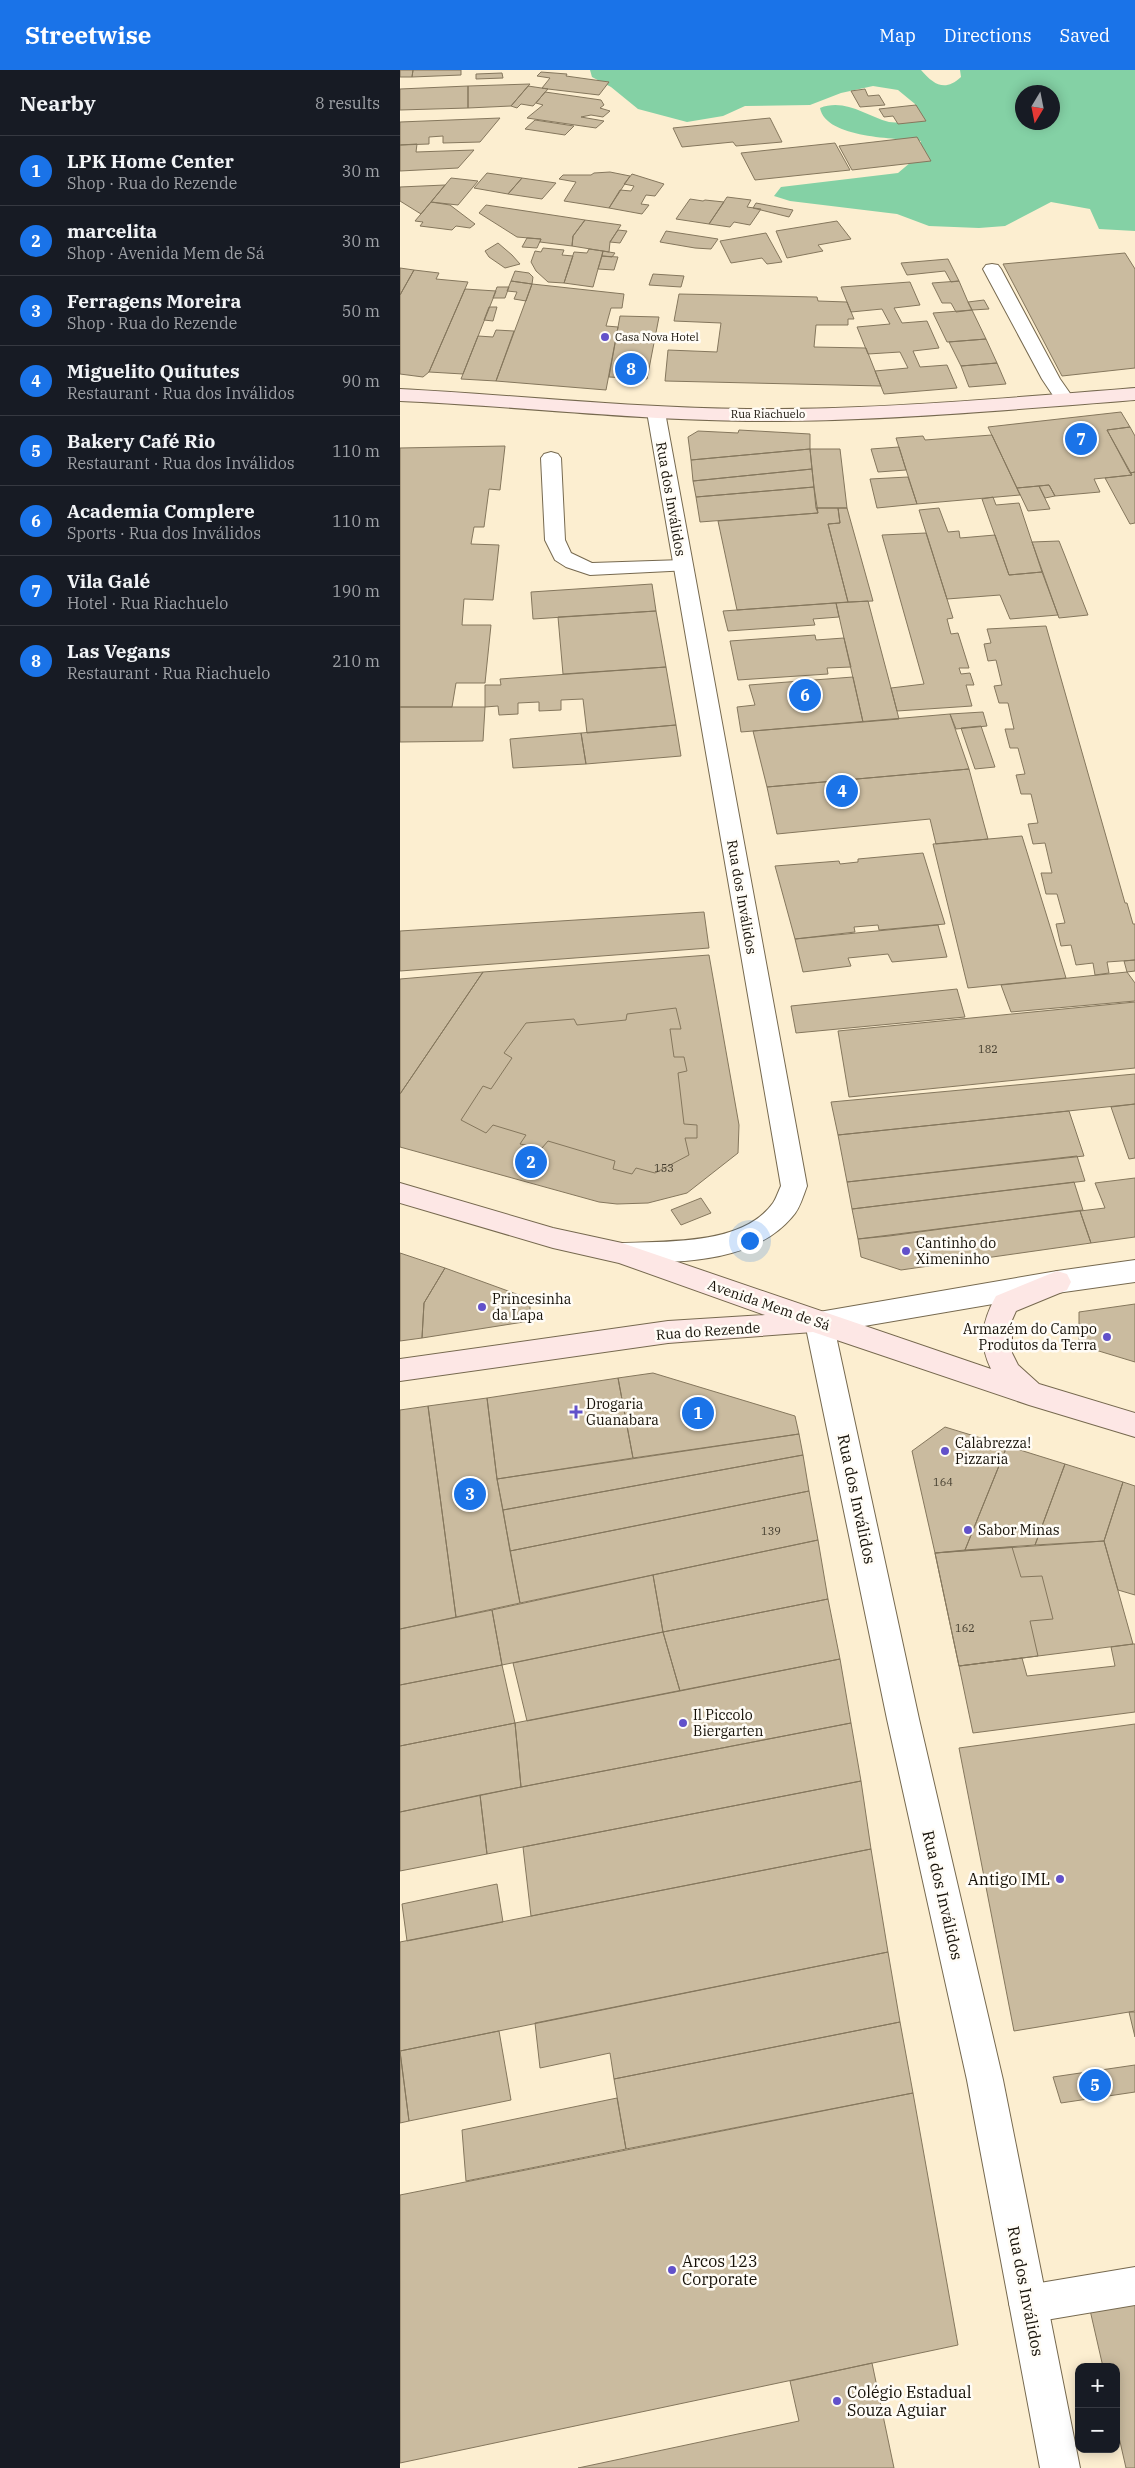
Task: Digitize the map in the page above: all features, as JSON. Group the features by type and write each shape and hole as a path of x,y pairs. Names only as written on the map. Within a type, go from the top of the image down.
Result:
{"main road":[{"name":"Rua Riachuelo","path":"400,396 656,412 837,415 1135,394"},
{"name":"Avenida Mem de Sá","path":"400,1193 553,1238 622,1254 819,1323 1029,1393 1135,1425"},
{"path":"1029,1393 1007,1372 998,1353 998,1320 1006,1304 1057,1282"},
{"name":"Rua do Rezende","path":"400,1370 668,1332 819,1323"}],"street":[{"path":"992,269 1051,378 1065,399"},
{"name":"Rua dos Inválidos","path":"622,1254 695,1250 751,1236 778,1218 790,1202 794,1186 656,412"},
{"path":"551,458 555,540 562,556 573,563 590,569 683,566"},
{"name":"Rua do Rezende","path":"819,1323 1057,1282 1135,1271"},
{"name":"Rua dos Inválidos","path":"819,1323 903,1719 985,2080 1060,2468"},
{"path":"1028,2304 1135,2286"}],"green space":[{"path":"590,70 921,70 930,80 940,85 945,85 955,82 961,77 960,70 1135,70 1135,231 1099,229 1090,209 1051,202 1005,226 979,228 929,226 897,214 790,201 774,196 781,187 898,173 917,157 921,141 864,135 848,131 835,126 825,118 820,108 829,105 847,106 889,122 909,122 917,115 915,104 898,90 873,86 841,93 810,105 745,106 723,116 687,122 638,109 611,87 592,77"}],"building":[{"path":"400,70 413,70 412,77 400,77"},
{"path":"413,70 461,70 461,75 412,77"},
{"path":"541,72 567,74 566,76 609,82 599,95 548,89 542,88 550,78 537,76"},
{"path":"502,73 503,78 476,79 476,74"},
{"path":"530,84 511,106 468,108 468,86"},
{"path":"468,86 468,108 400,110 400,89"},
{"path":"528,86 548,89 533,106 521,104 517,108 511,106"},
{"path":"865,89 868,96 879,95 885,105 860,107 851,91"},
{"path":"545,92 601,100 604,105 600,108 610,111 603,117 591,115 581,117 604,121 596,128 527,118 543,105 536,103"},
{"path":"916,105 926,121 898,124 893,116 884,117 879,109"},
{"path":"500,118 480,142 443,143 443,136 429,137 429,144 400,145 400,122"},
{"path":"770,118 782,142 736,146 733,142 682,147 673,128"},
{"path":"535,120 574,126 565,135 525,129"},
{"path":"917,137 931,161 852,170 839,146"},
{"path":"835,143 850,170 755,180 741,153"},
{"path":"417,144 416,152 474,150 458,168 400,171 400,145"},
{"path":"610,172 630,176 609,208 564,201 576,182 559,179 563,175 591,175 594,173"},
{"path":"487,173 522,178 508,194 474,188"},
{"path":"632,174 664,184 655,196 646,195 641,204 649,205 642,214 609,208 620,190 631,191 634,186 624,184"},
{"path":"451,178 478,181 458,205 431,202"},
{"path":"522,178 556,183 542,199 508,194"},
{"path":"445,185 421,214 400,201 400,187"},
{"path":"727,197 751,200 747,207 761,209 750,225 734,222 730,227 709,224"},
{"path":"690,199 724,202 709,224 676,219"},
{"path":"431,202 450,205 475,224 470,228 456,226 452,230 420,226 423,222 415,221"},
{"path":"756,203 793,210 789,217 753,208"},
{"path":"486,205 585,220 573,236 572,246 540,242 541,239 517,237 479,213"},
{"path":"585,220 621,225 610,242 609,252 572,246 573,236"},
{"path":"837,221 851,239 818,245 823,251 787,258 776,231"},
{"path":"618,230 627,231 620,243 610,242"},
{"path":"666,231 718,239 711,249 660,242"},
{"path":"766,233 782,262 767,264 762,258 731,263 720,241"},
{"path":"527,238 541,239 537,248 522,247"},
{"path":"498,243 520,264 505,268 489,257 485,251"},
{"path":"543,248 564,250 562,255 573,256 564,283 548,282 536,271 531,262 535,251 541,252"},
{"path":"589,249 603,251 593,287 564,283 574,252 587,253"},
{"path":"603,251 615,253 612,257 602,256"},
{"path":"1125,253 1135,269 1135,368 1062,376 1003,264"},
{"path":"602,256 618,257 614,270 598,269"},
{"path":"948,259 959,281 951,282 945,271 907,275 901,263"},
{"path":"400,268 414,270 400,295"},
{"path":"414,270 439,273 436,279 468,282 429,372 423,377 400,374 400,295"},
{"path":"515,271 529,273 533,277 532,284 511,281"},
{"path":"653,274 684,276 681,287 649,285"},
{"path":"511,281 532,284 526,301 514,299 517,292 507,291"},
{"path":"959,281 972,310 956,312 951,303 942,303 932,283"},
{"path":"910,282 920,305 894,308 902,323 927,321 939,348 913,351 920,367 947,365 957,388 884,394 875,371 908,368 900,352 868,354 857,327 890,324 882,309 851,312 841,287"},
{"path":"532,284 624,294 622,308 611,308 606,326 618,327 606,390 496,381"},
{"path":"497,287 509,287 505,298 493,298"},
{"path":"465,289 496,291 463,374 429,372"},
{"path":"679,294 817,297 818,301 847,302 854,319 848,319 848,325 816,325 814,347 866,348 881,386 665,381 668,350 717,352 721,323 674,321"},
{"path":"984,300 989,309 972,310 968,302"},
{"path":"489,307 497,307 493,321 484,320"},
{"path":"972,310 986,339 947,342 933,313"},
{"path":"620,316 659,317 647,379 609,377"},
{"path":"496,330 514,331 496,381 461,379 478,336 493,337"},
{"path":"986,339 997,363 961,366 949,342"},
{"path":"997,363 1006,384 969,387 961,366"},
{"path":"1121,412 1130,427 1107,430 1132,475 1094,479 1100,492 1055,496 1049,485 1017,488 988,427"},
{"path":"1130,427 1135,436 1135,472 1130,473 1107,430"},
{"path":"739,430 810,434 810,449 691,460 688,437 698,431 738,433"},
{"path":"992,435 1020,495 917,504 896,438 923,436 925,440"},
{"path":"505,446 500,490 489,489 484,527 474,527 471,544 499,545 493,600 464,599 462,625 491,625 485,683 456,683 452,707 400,707 400,448"},
{"path":"899,447 906,470 878,472 871,449"},
{"path":"810,449 812,469 693,481 691,460"},
{"path":"810,449 840,449 847,508 816,508"},
{"path":"812,469 814,487 696,497 693,481"},
{"path":"1135,472 1135,523 1130,524 1105,478 1132,475 1130,473"},
{"path":"908,477 917,504 877,508 870,479"},
{"path":"1049,485 1055,496 1045,498 1039,486"},
{"path":"1039,486 1050,509 1028,511 1017,488"},
{"path":"814,487 818,513 700,522 696,497"},
{"path":"993,497 996,505 1019,503 1042,572 1009,575 982,499"},
{"path":"816,508 838,508 840,523 828,524 848,602 737,610 718,521 818,513"},
{"path":"838,508 847,508 873,601 848,602 828,524 840,523"},
{"path":"939,508 948,532 959,531 960,538 995,535 1009,575 1042,572 1058,615 1010,619 1000,595 947,599 919,510"},
{"path":"926,533 953,618 947,619 951,634 958,633 969,668 959,668 961,674 970,673 974,685 966,685 972,706 897,711 891,688 924,684 882,535"},
{"path":"1059,541 1088,615 1059,618 1032,542"},
{"path":"652,584 656,611 533,619 531,592"},
{"path":"868,601 899,719 863,722 836,603"},
{"path":"836,603 839,617 813,619 815,625 728,631 723,611"},
{"path":"656,611 666,667 563,674 558,617"},
{"path":"1046,626 1125,903 1127,903 1133,924 1135,924 1135,960 1107,962 1109,973 1095,975 1093,963 1076,965 1071,945 1061,946 1056,924 1065,923 1057,894 1046,894 1041,873 1052,873 1045,843 1033,844 1028,824 1038,823 1031,794 1021,794 1016,775 1025,774 1018,748 1010,748 1005,729 1014,729 1008,703 999,703 994,686 1002,685 996,660 988,661 984,644 991,643 987,629"},
{"path":"815,635 816,640 844,638 851,667 827,668 828,674 738,680 730,641"},
{"path":"666,667 676,725 587,733 583,699 561,700 561,710 539,711 539,702 518,703 518,714 499,715 498,706 485,707 485,685 501,685 500,679"},
{"path":"853,677 863,722 741,732 737,707 755,705 749,685"},
{"path":"400,707 485,707 483,741 400,742"},
{"path":"983,712 987,726 956,729 950,714"},
{"path":"950,714 969,769 767,787 753,731"},
{"path":"676,725 681,756 586,764 581,733"},
{"path":"981,726 995,767 975,769 961,728"},
{"path":"581,733 586,764 513,768 510,739"},
{"path":"969,769 988,839 936,844 930,819 777,834 767,787"},
{"path":"1022,836 1066,978 968,988 933,844"},
{"path":"923,853 945,924 879,930 878,925 854,927 855,932 795,939 775,866 839,861 840,864 858,862 858,859"},
{"path":"704,912 709,948 400,971 400,931"},
{"path":"938,925 947,957 892,962 888,954 848,958 851,966 803,972 795,939"},
{"path":"709,955 739,1125 738,1153 687,1193 648,1203 617,1204 599,1202 400,1147 400,1094 483,972"},
{"path":"1135,960 1135,971 1127,972 1124,961"},
{"path":"483,972 400,1094 400,979"},
{"path":"1127,972 1135,983 1135,1001 1011,1012 1001,985"},
{"path":"957,989 965,1017 796,1033 791,1006"},
{"path":"1135,1002 1135,1068 849,1097 838,1031"},
{"path":"676,1008 681,1029 670,1029 674,1057 684,1057 687,1071 678,1073 684,1124 697,1125 697,1138 685,1138 689,1155 655,1173 636,1168 632,1174 613,1169 615,1161 548,1141 542,1148 520,1144 526,1135 493,1125 486,1133 461,1120 483,1086 491,1089 512,1058 504,1053 526,1023 574,1019 577,1025 626,1020 627,1014"},
{"path":"1135,1074 1135,1104 838,1135 831,1102"},
{"path":"1135,1104 1135,1158 1129,1159 1111,1107"},
{"path":"1069,1111 1084,1156 847,1182 838,1135"},
{"path":"1077,1156 1085,1181 852,1209 847,1182"},
{"path":"1135,1178 1135,1237 1091,1243 1080,1211 1105,1208 1095,1183"},
{"path":"1074,1182 1083,1210 889,1236 858,1239 852,1209"},
{"path":"701,1198 711,1213 681,1225 671,1210"},
{"path":"1080,1211 1091,1243 901,1270 861,1257 858,1239"},
{"path":"400,1253 445,1268 424,1303 422,1338 400,1341"},
{"path":"445,1268 530,1299 530,1321 422,1338 424,1303"},
{"name":"Armazém do Campo Produtos da Terra","path":"1135,1304 1135,1362 1079,1345 1079,1312"},
{"path":"653,1373 795,1416 799,1434 633,1458 618,1378"},
{"path":"618,1378 633,1458 497,1479 487,1398"},
{"path":"487,1398 497,1479 520,1603 456,1617 428,1406"},
{"path":"428,1406 456,1617 400,1629 400,1410"},
{"path":"945,1427 1007,1446 965,1550 935,1553 912,1451"},
{"path":"799,1434 803,1455 503,1510 497,1479"},
{"path":"1007,1446 1065,1464 1035,1545 965,1550"},
{"path":"803,1455 809,1491 510,1551 503,1510"},
{"path":"1065,1464 1123,1482 1104,1541 1035,1545"},
{"path":"1123,1482 1135,1486 1135,1595 1118,1590 1104,1541"},
{"path":"809,1491 818,1540 520,1603 510,1551"},
{"path":"818,1540 828,1599 663,1632 653,1575"},
{"path":"1104,1541 1133,1644 959,1666 935,1553"},
{"path":"1012,1547 1021,1577 1042,1576 1053,1619 1030,1621 1038,1656 959,1666 935,1553"},
{"path":"653,1575 663,1632 502,1665 492,1610"},
{"path":"828,1599 840,1659 680,1691 663,1632"},
{"path":"492,1610 502,1665 400,1685 400,1629"},
{"path":"663,1632 680,1691 527,1721 513,1663"},
{"path":"1135,1644 1135,1712 973,1733 959,1666 1022,1658 1027,1676 1115,1666 1111,1647"},
{"name":"Il Piccolo Biergarten","path":"840,1659 851,1723 521,1787 515,1723"},
{"path":"502,1665 515,1723 400,1746 400,1685"},
{"path":"515,1723 521,1787 400,1812 400,1746"},
{"path":"851,1723 861,1781 487,1854 480,1795"},
{"name":"Antigo IML","path":"1135,1724 1135,2011 1014,2031 959,1748"},
{"path":"861,1781 871,1849 531,1916 523,1847"},
{"path":"480,1795 487,1854 400,1871 400,1812"},
{"path":"871,1849 888,1952 400,2051 400,1942"},
{"path":"497,1884 503,1922 407,1941 402,1904"},
{"path":"888,1952 900,2022 614,2079 610,2053 540,2068 535,2023"},
{"path":"1129,2012 1135,2012 1135,2037"},
{"path":"900,2022 913,2093 626,2149 614,2079"},
{"path":"499,2031 511,2100 409,2121 400,2051"},
{"path":"400,2052 409,2121 400,2123"},
{"path":"1135,2065 1135,2092 1061,2103 1053,2077"},
{"name":"Arcos 123 Corporate","path":"913,2093 958,2345 400,2463 400,2195"},
{"path":"617,2098 626,2149 466,2181 462,2130"},
{"path":"1135,2303 1135,2468 1126,2468 1120,2442 1120,2363 1102,2363 1090,2310"},
{"name":"Colégio Estadual Souza Aguiar","path":"872,2363 894,2468 578,2468 799,2421 790,2381"}],"place":[{"name":"Casa Nova Hotel","path":"605,337"},
{"name":"Las Vegans","path":"631,369"},
{"name":"Vila Galé","path":"1081,439"},
{"name":"Academia Complere","path":"805,695"},
{"name":"Miguelito Quitutes","path":"842,791"},
{"name":"marcelita","path":"531,1162"},
{"name":"Cantinho do Ximeninho","path":"906,1251"},
{"name":"Princesinha da Lapa","path":"482,1307"},
{"name":"Armazém do Campo Produtos da Terra","path":"1107,1337"},
{"name":"Drogaria Guanabara","path":"576,1412"},
{"name":"LPK Home Center","path":"698,1413"},
{"name":"Calabrezza! Pizzaria","path":"945,1451"},
{"name":"Ferragens Moreira","path":"470,1494"},
{"name":"Sabor Minas","path":"968,1530"},
{"name":"Il Piccolo Biergarten","path":"683,1723"},
{"name":"Antigo IML","path":"1060,1879"},
{"name":"Bakery Café Rio","path":"1095,2085"},
{"name":"Arcos 123 Corporate","path":"672,2270"},
{"name":"Colégio Estadual Souza Aguiar","path":"837,2401"}]}
